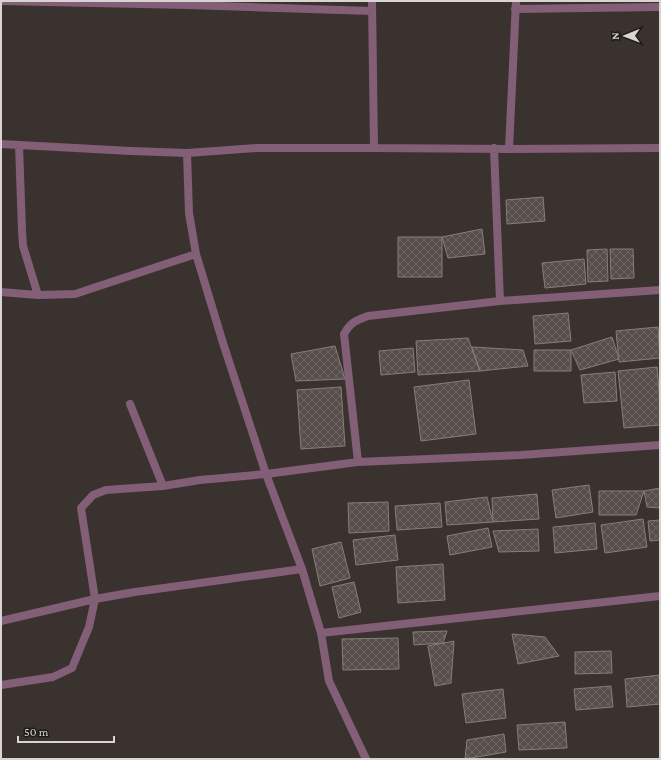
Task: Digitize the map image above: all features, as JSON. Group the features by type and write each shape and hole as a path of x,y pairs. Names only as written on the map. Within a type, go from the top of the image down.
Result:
{"street":[{"path":"1,1 188,5 372,12"},
{"path":"372,1 374,148"},
{"path":"509,149 515,5 660,7"},
{"path":"1,144 187,153 257,148 660,148"},
{"path":"19,145 23,246 38,295"},
{"path":"494,148 500,301"},
{"path":"187,153 189,213 196,254 223,343 266,474 302,569 322,634 329,681 366,759"},
{"path":"1,292 38,295 75,294 196,254"},
{"path":"358,462 344,334 349,326 356,320 368,316 500,301 660,290"},
{"path":"130,404 163,486"},
{"path":"1,684 53,677 72,668 89,627 95,600 81,508 93,495 106,490 163,486 200,480 266,474 358,462 521,455 660,445"},
{"path":"1,621 135,592 302,569"},
{"path":"322,634 660,596"}],"building":[{"path":"543,197 545,221 507,224 506,200"},
{"path":"482,229 485,254 448,258 442,237"},
{"path":"398,237 442,237 442,277 398,277"},
{"path":"607,249 608,281 588,282 587,250"},
{"path":"610,249 633,249 634,278 611,279"},
{"path":"584,259 586,284 545,288 542,263"},
{"path":"568,313 571,341 535,344 533,316"},
{"path":"658,327 660,358 619,362 616,331"},
{"path":"612,337 619,359 580,370 571,350"},
{"path":"468,338 480,371 418,375 416,341"},
{"path":"335,346 345,379 296,381 291,354"},
{"path":"472,347 523,350 528,366 480,371"},
{"path":"413,348 415,372 381,375 379,351"},
{"path":"534,350 571,350 571,371 534,371"},
{"path":"657,367 660,425 624,428 618,371"},
{"path":"615,372 617,401 584,403 581,375"},
{"path":"469,380 476,434 421,441 414,387"},
{"path":"341,387 345,446 301,449 297,390"},
{"path":"589,485 593,512 556,518 552,490"},
{"path":"660,488 660,508 647,507 644,491"},
{"path":"599,491 644,491 636,515 599,515"},
{"path":"537,494 539,519 493,522 492,498"},
{"path":"487,497 493,522 447,525 445,502"},
{"path":"388,502 389,531 349,533 348,503"},
{"path":"440,503 442,527 397,530 395,506"},
{"path":"643,519 647,547 605,553 601,525"},
{"path":"660,520 660,540 650,541 648,521"},
{"path":"595,523 597,549 555,553 553,527"},
{"path":"488,528 492,547 450,555 447,536"},
{"path":"538,529 539,551 499,552 493,531"},
{"path":"395,535 398,560 356,565 353,540"},
{"path":"341,542 350,578 320,586 312,549"},
{"path":"443,564 445,600 398,603 396,567"},
{"path":"354,582 361,612 339,618 332,587"},
{"path":"447,631 443,643 414,645 413,632"},
{"path":"512,634 545,637 559,656 518,664"},
{"path":"398,638 399,669 343,670 342,639"},
{"path":"454,641 451,683 435,686 428,646"},
{"path":"611,651 612,673 575,674 575,652"},
{"path":"660,675 660,704 627,707 625,679"},
{"path":"611,686 613,707 576,710 574,689"},
{"path":"503,689 506,718 466,723 462,694"},
{"path":"565,722 567,748 519,750 517,725"},
{"path":"504,734 506,752 465,759 467,740"}]}
